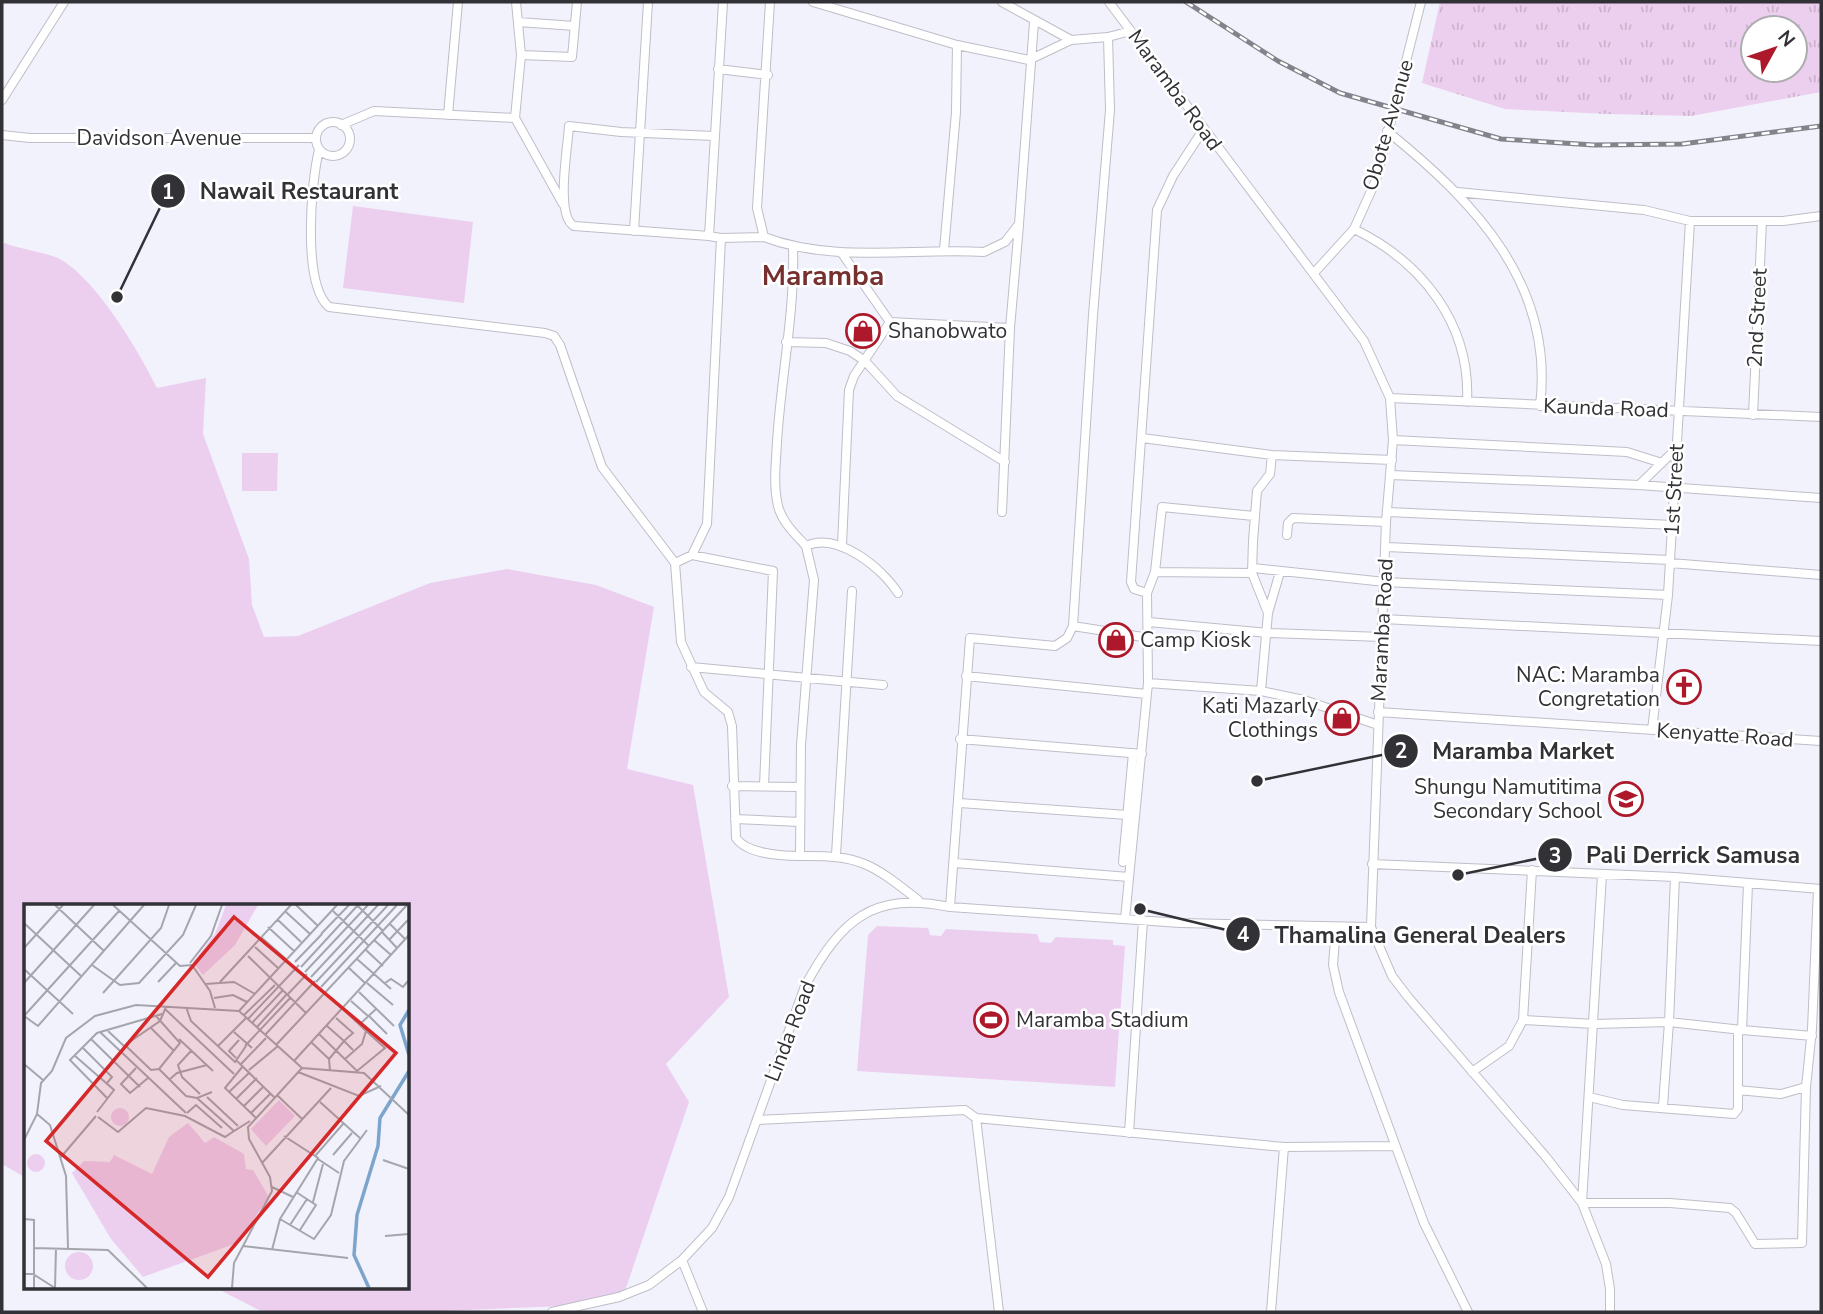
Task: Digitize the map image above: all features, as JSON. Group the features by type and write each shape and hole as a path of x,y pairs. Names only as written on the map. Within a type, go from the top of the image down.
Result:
{"street":[{"path":"2,100 64,2"},
{"path":"448,115 458,2"},
{"path":"516,2 521,55 515,118 563,204 567,220 574,226 721,238 764,237 793,248 841,252 984,252 1005,242 1019,224"},
{"path":"521,55 572,57 577,2"},
{"path":"634,231 648,2"},
{"path":"709,236 723,2"},
{"path":"764,237 757,208 768,75 770,2"},
{"path":"813,2 957,45 1029,61 1071,40 1108,37 1131,31"},
{"path":"1002,2 1071,40"},
{"name":"Maramba Road","path":"1109,2 1364,341 1390,398 1393,440 1386,522 1371,927 1392,976 1582,1203 1606,1265 1610,1312"},
{"name":"Obote Avenue","path":"1314,273 1354,229 1376,180 1421,2"},
{"path":"518,22 575,26"},
{"path":"1002,512 1010,328 1034,22"},
{"path":"950,906 960,803 960,739 970,638 1055,646 1067,638 1073,626 1094,289 1110,110 1108,37"},
{"path":"944,250 956,112 957,45"},
{"path":"718,69 768,75"},
{"path":"515,118 374,111 341,125 325,124 316,138 319,149 312,196 312,244 318,293 322,301 340,310 554,336 560,345 602,467 675,563 678,622 691,667 704,692 730,715 736,838 743,845 773,853 800,856 836,855 868,863 918,900"},
{"path":"319,149 329,156 344,152 349,138 341,125"},
{"path":"563,204 569,125 714,136"},
{"path":"1146,593 1134,589 1131,582 1157,210 1173,176 1203,130"},
{"path":"1387,131 1457,192 1498,241 1523,286 1539,333 1543,357 1540,407"},
{"name":"Davidson Avenue","path":"2,135 30,138 316,138"},
{"path":"1457,192 1644,209 1690,221 1762,221 1821,216"},
{"name":"1st Street","path":"1652,730 1668,595 1690,221"},
{"name":"2nd Street","path":"1753,415 1762,221"},
{"path":"1354,229 1386,244 1405,259 1444,307 1462,347 1468,382 1467,402"},
{"path":"692,555 707,524 721,238"},
{"path":"793,248 794,282 786,342 774,489 779,510 788,526 806,546 814,580 800,787 800,856"},
{"path":"841,252 890,322"},
{"path":"890,322 1010,328"},
{"path":"842,545 849,390 890,322"},
{"path":"786,342 826,343 850,351 865,361 897,396 1005,462"},
{"name":"Kaunda Road","path":"1390,398 1540,407 1821,417"},
{"path":"1142,438 1272,455 1392,460"},
{"path":"1393,440 1628,452 1662,463"},
{"path":"1639,485 1678,447"},
{"path":"1268,613 1252,570 1257,491 1270,474 1272,455"},
{"path":"1391,475 1639,485 1821,498"},
{"path":"1123,862 1127,816 1148,683 1149,622 1146,593 1155,572 1163,508 1254,516"},
{"path":"1388,512 1673,525"},
{"path":"1287,535 1288,523 1293,517 1386,522"},
{"path":"806,546 811,543 842,545 891,582 898,593"},
{"path":"1387,547 1670,562 1821,575"},
{"path":"675,563 692,555 773,571 764,786"},
{"path":"1155,572 1252,570 1385,582 1668,595"},
{"path":"1261,691 1268,613 1279,572"},
{"path":"836,855 852,590"},
{"path":"1383,619 1821,641"},
{"path":"1149,622 1268,633 1382,637"},
{"path":"1073,626 1149,638"},
{"path":"691,667 884,685"},
{"path":"966,676 1146,694"},
{"path":"1148,683 1261,691 1304,700 1378,725"},
{"name":"Kenyatte Road","path":"1378,712 1821,741"},
{"path":"960,739 1138,753"},
{"path":"1125,919 1138,753"},
{"path":"732,786 800,787"},
{"path":"960,803 1127,816"},
{"path":"735,819 800,822"},
{"path":"955,863 1129,877"},
{"path":"1372,864 1675,877 1820,889 1815,1032 1806,1087 1802,1243 1755,1244 1730,1208 1670,1203 1582,1203 1602,875"},
{"path":"1472,1072 1509,1046 1522,1020 1532,870"},
{"path":"1663,1106 1675,877"},
{"path":"1589,1097 1623,1105 1663,1106 1734,1114 1738,1090 1748,884"},
{"name":"Linda Road","path":"552,1312 636,1291 662,1277 705,1237 722,1213 805,986 827,949 849,927 878,906 918,900 950,906 1125,919 1371,927"},
{"path":"1129,1133 1143,920"},
{"path":"1336,927 1333,965 1335,981 1393,1146 1424,1223 1468,1312"},
{"path":"1522,1020 1594,1024 1669,1022 1740,1030 1815,1032"},
{"path":"1738,1090 1781,1094 1806,1087"},
{"path":"758,1120 965,1110 976,1118 1284,1147 1393,1146"},
{"path":"976,1118 999,1312"},
{"path":"1271,1312 1284,1147"},
{"path":"682,1261 704,1312"}],"green space":[{"path":"1440,2 1821,2 1821,92 1691,116 1505,109 1422,83"},
{"path":"353,206 473,222 464,303 343,288"},
{"path":"2,244 58,258 87,281 115,316 157,388 206,378 203,434 249,559 252,605 264,637 298,636 430,583 507,569 596,585 654,607 627,769 693,785 729,997 666,1064 689,1102 625,1291 587,1305 423,1312 263,1312 220,1290 410,1290 410,904 24,904 24,1177 2,1164"},
{"path":"242,453 278,453 277,491 242,491"},
{"name":"Maramba Stadium","path":"877,926 928,928 930,935 941,936 946,929 1037,934 1040,942 1051,943 1056,937 1113,940 1113,945 1125,946 1115,1087 857,1071 868,935"}],"railway":[{"path":"1186,2 1278,61 1340,93 1501,139 1594,145 1682,144 1821,126"}],"place":[{"name":"Nawail Restaurant","path":"117,297"},
{"name":"Shanobwato","path":"863,331"},
{"name":"Camp Kiosk","path":"1116,640"},
{"name":"NAC: Maramba Congretation","path":"1684,687"},
{"name":"Kati Mazarly Clothings","path":"1342,718"},
{"name":"Maramba Market","path":"1257,781"},
{"name":"Shungu Namutitima Secondary School","path":"1626,799"},
{"name":"Pali Derrick Samusa","path":"1458,875"},
{"name":"Thamalina General Dealers","path":"1140,909"},
{"name":"Maramba Stadium","path":"991,1020"}],"district":[{"name":"Maramba","path":"823,276"}]}
